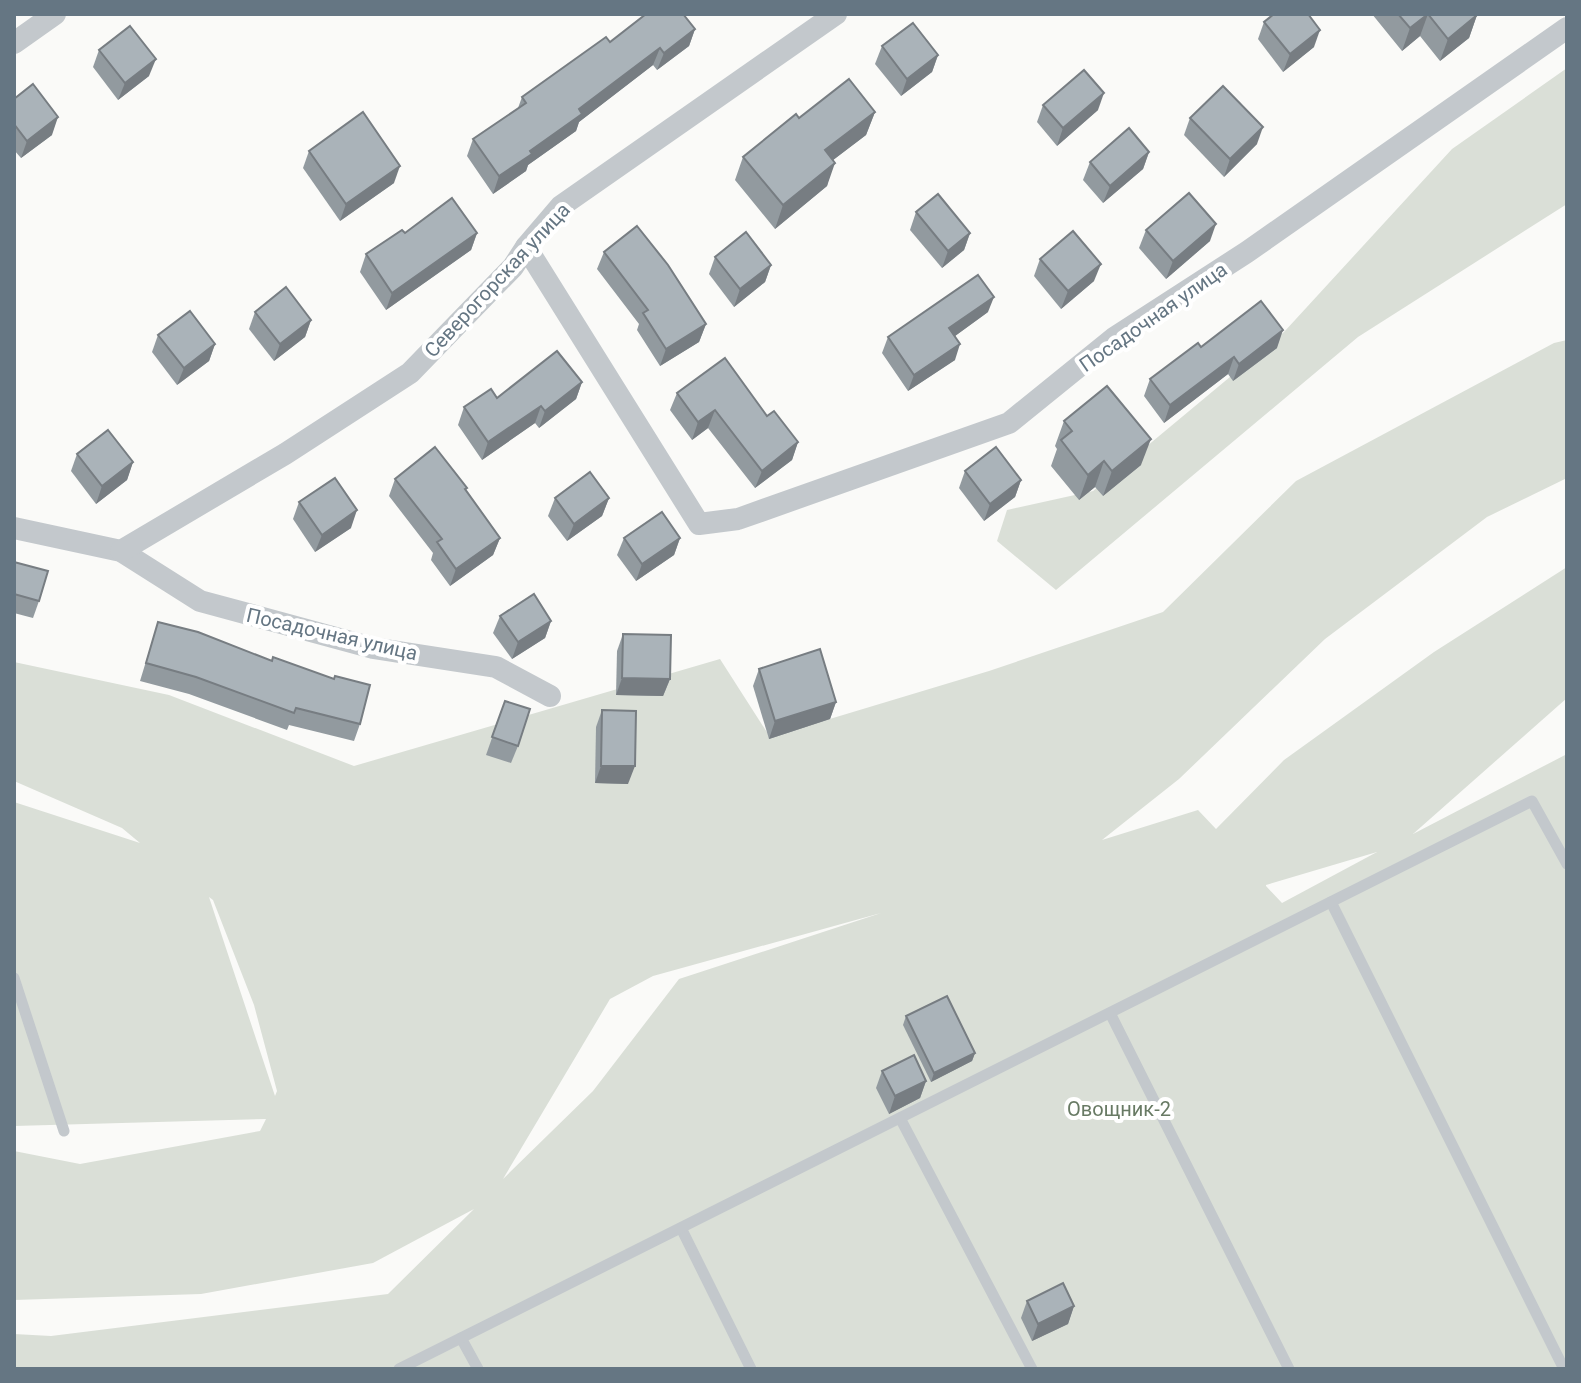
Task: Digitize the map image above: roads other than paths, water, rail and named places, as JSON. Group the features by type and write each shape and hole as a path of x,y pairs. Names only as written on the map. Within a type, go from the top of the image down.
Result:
{"street":[{"path":"14,43 55,14"},
{"name":"Северогорская улица","path":"121,551 285,454 410,373 513,267 561,206 836,14"},
{"name":"Посадочная улица","path":"526,247 699,524 738,519 1009,423 1114,338 1247,252 1567,28"},
{"path":"14,528 121,551"},
{"name":"Посадочная улица","path":"121,551 200,601 373,648 496,667 550,696"}],"lane":[{"path":"399,1369 1532,801 1567,864"},
{"path":"1331,902 1564,1369"},
{"path":"14,978 64,1131"},
{"path":"1110,1013 1289,1369"},
{"path":"900,1118 1032,1369"},
{"path":"681,1228 751,1369"},
{"path":"461,1338 478,1369"}],"park label":[{"name":"Овощник-2","path":"1119,1109"}]}
